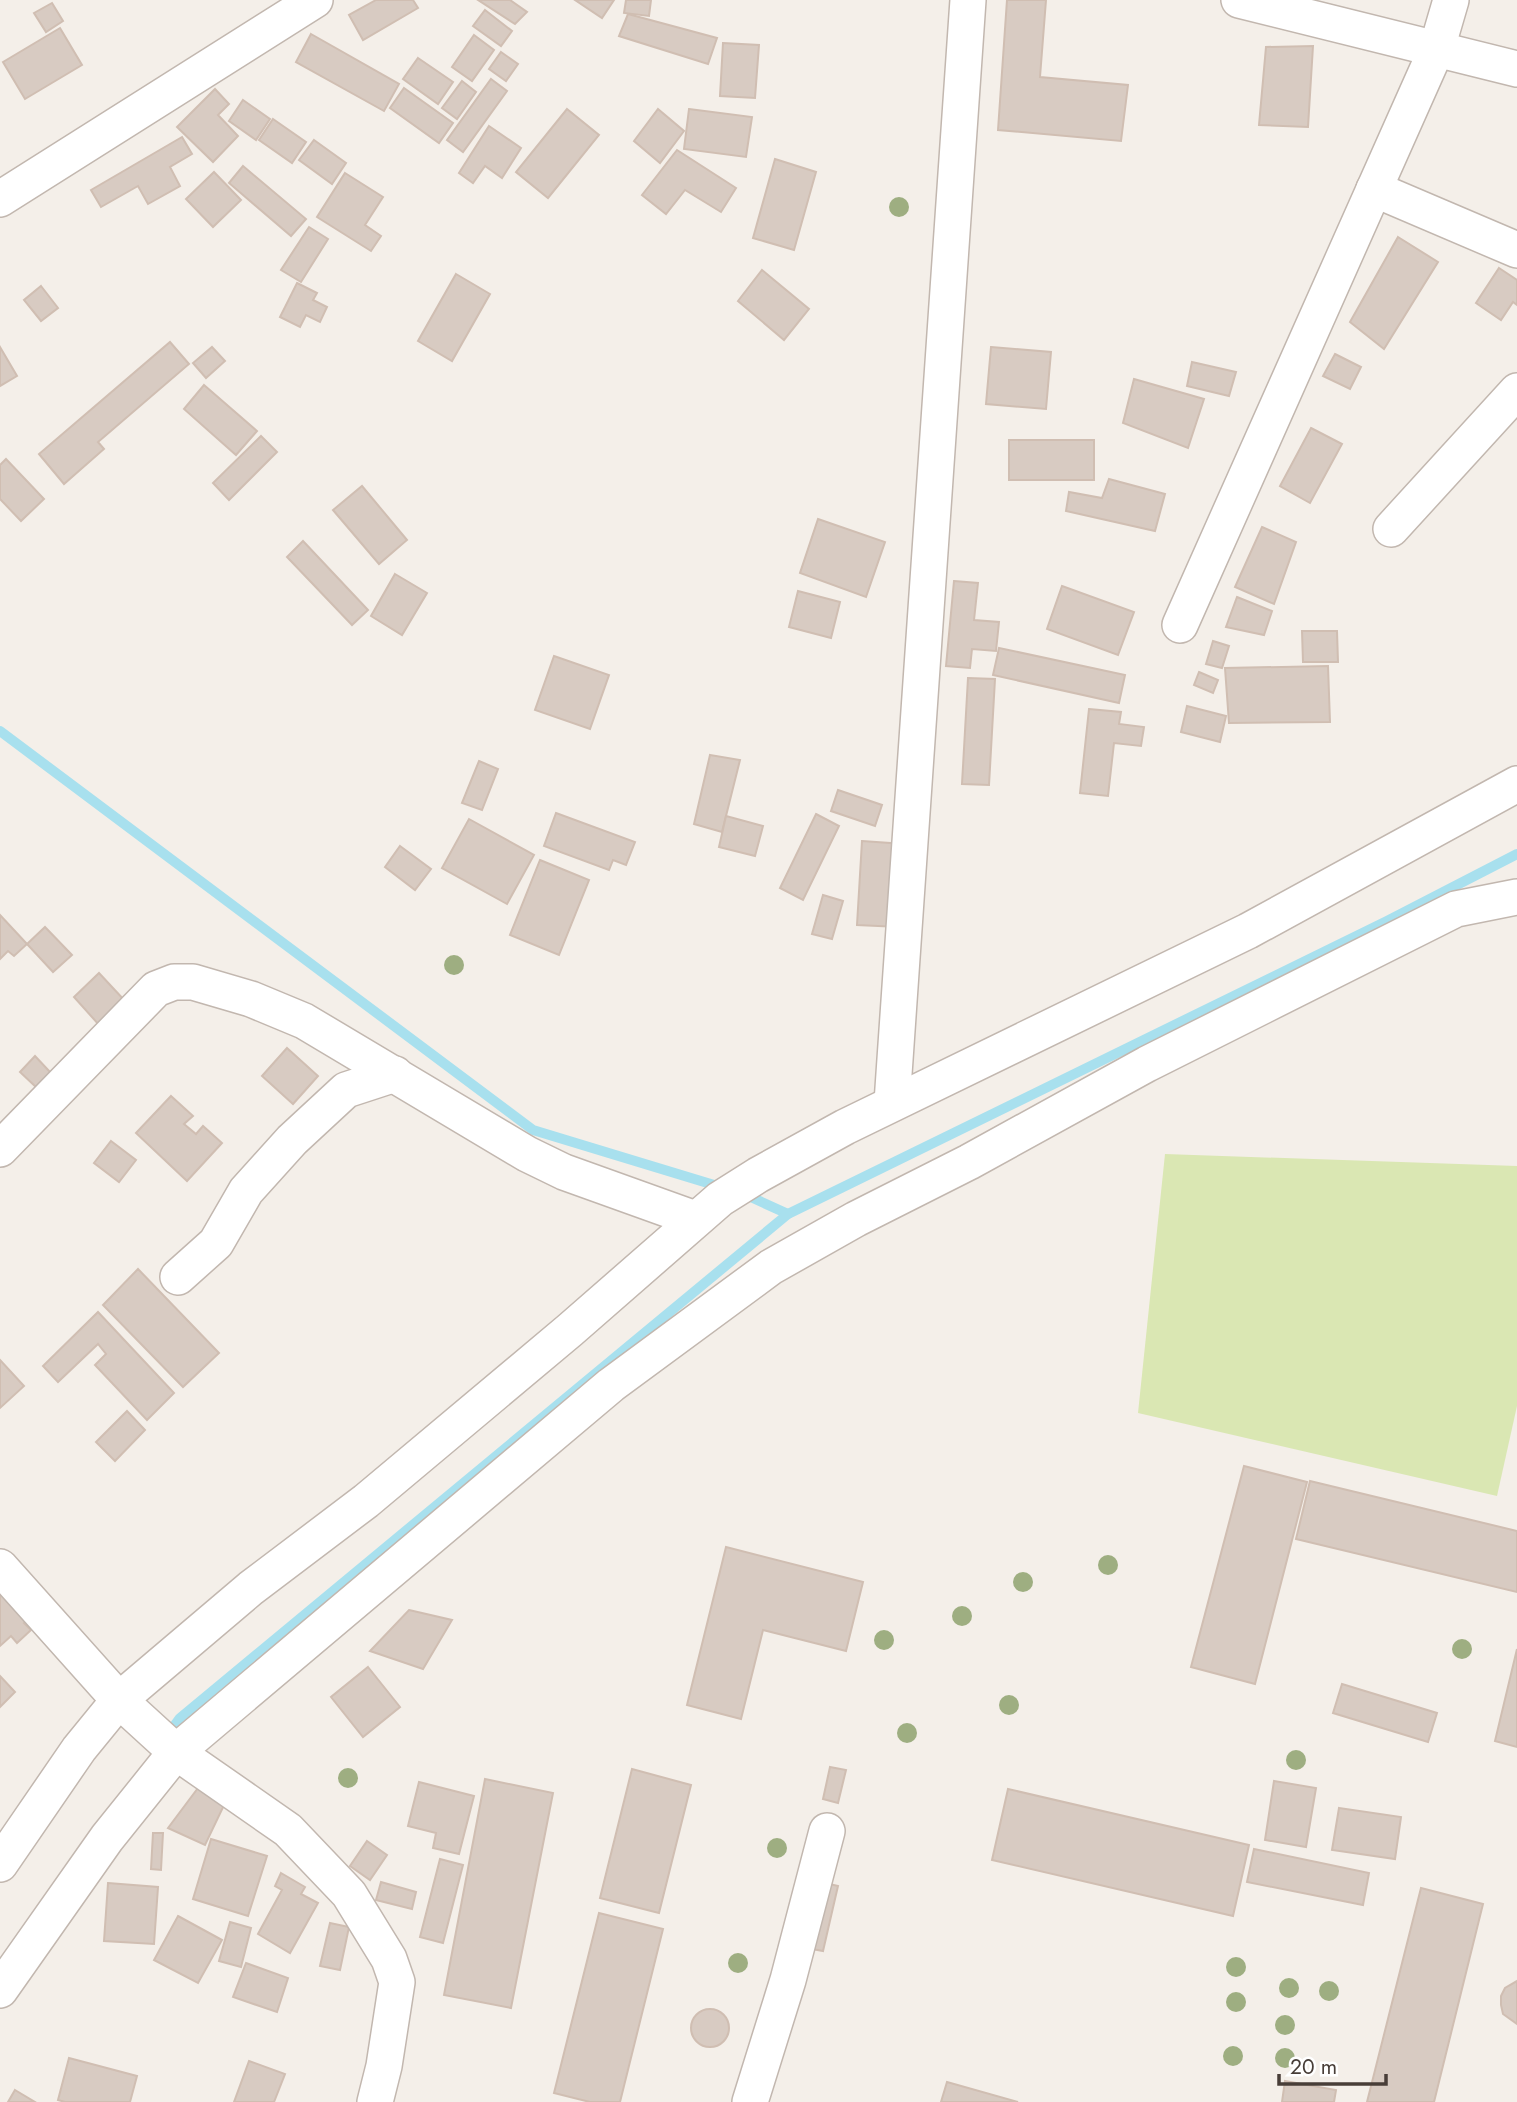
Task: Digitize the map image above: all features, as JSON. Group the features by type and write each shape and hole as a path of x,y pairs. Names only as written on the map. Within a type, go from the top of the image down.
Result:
{"street":[{"path":"0,199 315,0"},
{"path":"892,1103 968,0"},
{"path":"1240,0 1517,69"},
{"path":"1180,625 1437,48 1451,0"},
{"path":"1374,189 1517,250"},
{"path":"1391,528 1517,391"},
{"path":"0,1864 79,1749 119,1700 251,1588 366,1501 570,1330 708,1209 758,1175 892,1103 1248,931 1517,784"},
{"path":"0,1990 107,1838 176,1752 611,1385 771,1267 1147,1065 1456,909 1517,897"},
{"path":"0,1149 156,989 174,982 193,982 262,1003 304,1021 527,1154 564,1172 708,1209"},
{"path":"178,1277 216,1243 246,1191 292,1140 346,1090 395,1074"},
{"path":"0,1567 119,1700 176,1752 288,1830 349,1894 390,1959 397,1982 384,2066 374,2102"},
{"path":"750,2102 788,1980 827,1831"}],"green space":[{"path":"1165,1154 1517,1166 1517,1406 1497,1496 1138,1413"}],"building":[{"path":"376,0 413,0 418,8 363,40 349,15"},
{"path":"478,0 510,0 527,12 515,24"},
{"path":"575,0 614,0 602,18"},
{"path":"626,0 651,0 649,16 624,13"},
{"path":"1007,0 1046,0 1040,77 1128,85 1121,141 998,130"},
{"path":"52,3 63,21 46,32 34,13"},
{"path":"485,10 512,31 501,46 473,26"},
{"path":"628,14 717,38 708,64 619,36"},
{"path":"60,28 82,65 25,99 3,62"},
{"path":"311,34 399,84 384,111 296,62"},
{"path":"474,35 494,50 472,81 452,67"},
{"path":"723,43 759,45 755,98 720,96"},
{"path":"1313,46 1308,127 1259,125 1266,47"},
{"path":"501,52 518,64 506,81 489,69"},
{"path":"418,58 453,82 438,104 403,79"},
{"path":"491,79 507,91 463,152 447,140"},
{"path":"462,81 476,92 457,119 442,108"},
{"path":"404,88 453,123 439,143 390,108"},
{"path":"215,89 229,104 218,115 238,136 213,162 177,127"},
{"path":"243,100 270,119 256,140 229,121"},
{"path":"567,109 599,135 548,198 516,172"},
{"path":"658,109 684,131 660,163 634,141"},
{"path":"689,109 752,117 746,157 684,149"},
{"path":"273,119 306,142 292,163 259,140"},
{"path":"489,126 521,148 502,178 485,166 473,183 459,173"},
{"path":"182,137 192,154 170,167 180,186 148,204 138,186 101,207 91,190"},
{"path":"314,140 346,163 332,184 299,160"},
{"path":"677,150 736,188 721,212 685,190 666,214 642,195"},
{"path":"775,159 816,172 794,250 753,238"},
{"path":"243,166 306,219 291,236 229,183"},
{"path":"214,172 241,200 213,227 186,199"},
{"path":"345,173 383,197 365,225 381,236 371,251 317,217"},
{"path":"309,227 328,239 301,282 281,270"},
{"path":"1398,237 1438,262 1384,349 1350,322"},
{"path":"1499,268 1517,280 1517,305 1513,302 1501,320 1476,303"},
{"path":"762,270 809,309 784,340 738,301"},
{"path":"456,274 490,294 452,361 418,341"},
{"path":"297,283 317,293 313,300 327,307 320,322 306,315 300,327 280,317"},
{"path":"41,286 58,308 41,321 24,300"},
{"path":"170,342 189,364 98,442 104,449 64,484 39,454"},
{"path":"0,347 17,376 0,386"},
{"path":"212,347 225,361 206,378 193,363"},
{"path":"991,347 1051,352 1046,409 986,404"},
{"path":"1335,354 1361,367 1350,389 1323,376"},
{"path":"1192,362 1236,372 1229,396 1187,386"},
{"path":"1134,379 1204,399 1188,448 1123,423"},
{"path":"204,385 257,431 236,455 184,409"},
{"path":"1311,428 1342,444 1310,503 1280,486"},
{"path":"261,436 277,452 229,500 213,483"},
{"path":"1009,440 1094,440 1094,480 1009,480"},
{"path":"6,459 44,499 21,521 0,499 0,465"},
{"path":"1109,479 1165,494 1155,531 1066,511 1069,492 1102,498"},
{"path":"362,486 407,540 379,564 333,510"},
{"path":"818,519 885,542 866,597 800,573"},
{"path":"1262,527 1296,542 1274,604 1235,587"},
{"path":"303,541 368,610 352,625 287,557"},
{"path":"395,574 427,593 402,635 371,616"},
{"path":"954,581 978,583 974,620 999,622 996,651 972,649 970,668 946,666"},
{"path":"1062,586 1134,612 1118,655 1047,629"},
{"path":"798,591 840,602 831,638 789,627"},
{"path":"1237,597 1272,611 1264,635 1226,627"},
{"path":"1302,631 1337,631 1338,662 1303,662"},
{"path":"1213,641 1229,646 1222,668 1206,664"},
{"path":"999,648 1125,675 1119,703 993,675"},
{"path":"554,656 609,675 590,729 535,710"},
{"path":"1328,666 1330,722 1229,723 1225,668"},
{"path":"1199,672 1218,680 1213,693 1194,685"},
{"path":"968,678 995,679 989,785 962,784"},
{"path":"1187,706 1226,716 1220,742 1181,732"},
{"path":"1089,709 1121,712 1119,724 1144,727 1141,746 1114,743 1108,796 1080,793"},
{"path":"710,755 740,760 722,832 694,824"},
{"path":"479,761 498,769 482,810 462,803"},
{"path":"838,790 882,805 875,826 831,811"},
{"path":"556,813 635,842 626,865 613,860 609,870 544,846"},
{"path":"816,814 839,826 803,900 780,888"},
{"path":"726,816 763,826 755,856 719,847"},
{"path":"469,819 534,855 507,904 442,868"},
{"path":"862,841 904,844 899,927 857,925"},
{"path":"400,846 431,869 415,890 385,867"},
{"path":"540,860 589,880 559,955 510,935"},
{"path":"823,895 843,901 832,939 812,934"},
{"path":"0,915 27,944 14,956 8,951 0,959"},
{"path":"45,927 72,955 53,972 27,944"},
{"path":"99,973 126,1002 100,1026 74,997"},
{"path":"287,1048 318,1076 293,1104 262,1076"},
{"path":"35,1056 51,1073 37,1088 20,1072"},
{"path":"171,1096 193,1116 184,1124 196,1134 203,1126 222,1143 187,1181 136,1133"},
{"path":"111,1141 136,1160 119,1182 94,1163"},
{"path":"138,1269 219,1353 183,1387 103,1305"},
{"path":"98,1312 174,1393 147,1420 95,1365 106,1354 98,1344 58,1382 43,1366"},
{"path":"0,1360 24,1386 0,1408"},
{"path":"127,1411 145,1430 115,1461 96,1442"},
{"path":"1244,1466 1307,1482 1255,1684 1191,1667"},
{"path":"1310,1481 1517,1531 1517,1592 1296,1539"},
{"path":"726,1547 863,1582 846,1651 763,1630 741,1719 687,1705"},
{"path":"9,1585 35,1613 24,1623 31,1630 17,1643 11,1636 0,1646 0,1594"},
{"path":"409,1610 452,1620 423,1669 370,1651"},
{"path":"1517,1649 1517,1747 1495,1741"},
{"path":"368,1667 400,1707 363,1737 331,1697"},
{"path":"0,1676 15,1692 0,1707"},
{"path":"1342,1684 1437,1713 1428,1742 1333,1713"},
{"path":"830,1767 846,1770 838,1803 823,1799"},
{"path":"632,1769 691,1785 659,1913 600,1898"},
{"path":"485,1779 553,1793 511,2008 444,1995"},
{"path":"1274,1781 1316,1788 1306,1847 1265,1840"},
{"path":"419,1782 474,1796 459,1854 433,1848 436,1833 408,1826"},
{"path":"198,1788 226,1801 205,1845 168,1828"},
{"path":"1008,1789 1249,1845 1233,1916 992,1860"},
{"path":"1339,1808 1401,1817 1395,1859 1332,1850"},
{"path":"153,1833 163,1833 161,1870 151,1869"},
{"path":"211,1839 267,1856 248,1916 193,1899"},
{"path":"367,1841 387,1855 370,1880 350,1866"},
{"path":"1254,1849 1369,1873 1363,1905 1247,1882"},
{"path":"440,1859 463,1865 443,1943 420,1937"},
{"path":"281,1873 305,1887 301,1894 318,1903 290,1953 258,1934 282,1890 275,1886"},
{"path":"817,1881 838,1886 823,1951 801,1947"},
{"path":"381,1882 416,1892 412,1909 376,1900"},
{"path":"108,1883 158,1887 154,1944 104,1941"},
{"path":"1421,1888 1483,1904 1434,2102 1367,2102"},
{"path":"599,1913 663,1929 620,2102 590,2102 554,2093"},
{"path":"178,1916 222,1940 198,1983 154,1960"},
{"path":"230,1922 251,1928 241,1967 219,1961"},
{"path":"330,1923 349,1927 340,1970 320,1966"},
{"path":"246,1963 288,1978 277,2012 233,1997"},
{"path":"1517,1981 1517,2024 1503,2014 1501,1996 1505,1988"},
{"path":"710,2009 723,2015 729,2028 723,2041 710,2047 697,2041 691,2028 697,2015"},
{"path":"69,2058 137,2076 130,2102 58,2100"},
{"path":"249,2061 285,2074 274,2102 234,2102"},
{"path":"1285,2081 1336,2090 1334,2102 1282,2102"},
{"path":"947,2082 1018,2102 941,2102"},
{"path":"15,2090 35,2102 8,2102"}],"waterway":[{"path":"0,731 533,1130 724,1188"},
{"path":"166,1737 180,1718 788,1214 1387,921 1517,854"},
{"path":"742,1193 788,1214"}]}
